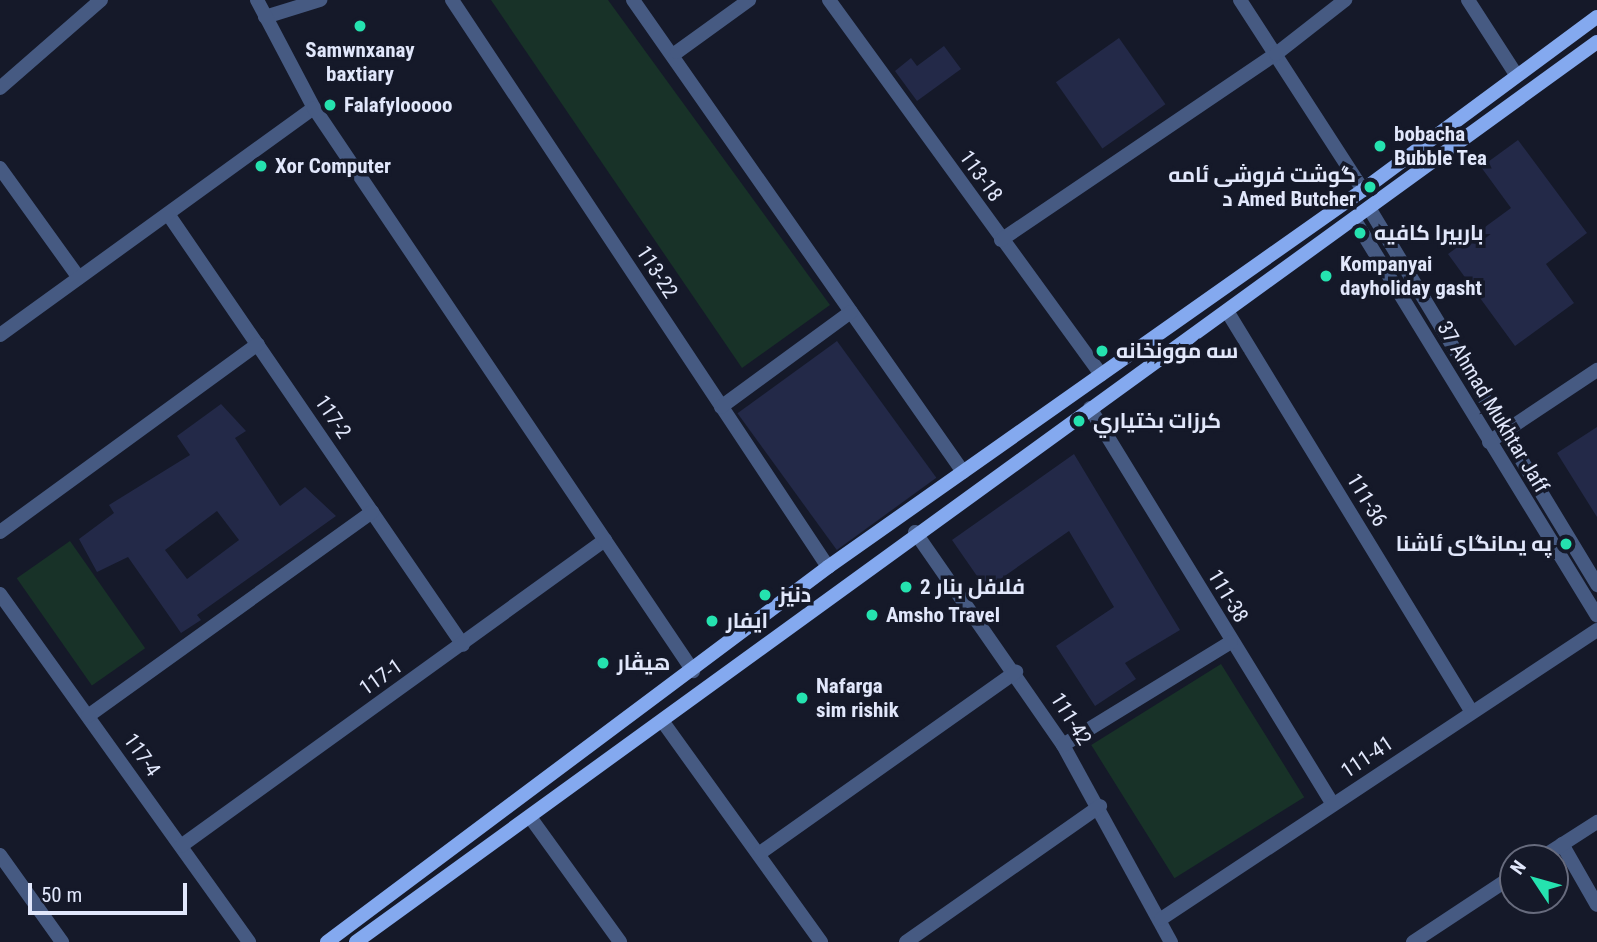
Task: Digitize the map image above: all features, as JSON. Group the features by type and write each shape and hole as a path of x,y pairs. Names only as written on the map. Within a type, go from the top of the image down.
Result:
{"main road":[{"path":"327,942 828,568 1363,190 1597,17"},
{"path":"356,942 663,722 915,532 1227,311 1597,42"}],"street":[{"path":"0,88 101,0"},
{"path":"257,0 314,108 693,671"},
{"path":"265,17 320,0"},
{"name":"113-22","path":"452,0 828,568"},
{"path":"633,0 963,472"},
{"path":"677,52 749,0"},
{"name":"113-18","path":"829,0 1101,375"},
{"path":"1240,0 1363,190"},
{"path":"1001,240 1276,54 1345,0"},
{"path":"1468,0 1517,76"},
{"path":"0,335 314,108"},
{"path":"0,168 79,278"},
{"name":"37 Ahmad Mukhtar Jaff","path":"1369,208 1597,585"},
{"name":"117-2","path":"167,214 463,645"},
{"name":"37 Ahmad Mukhtar Jaff","path":"1354,219 1597,616"},
{"name":"111-36","path":"1227,311 1471,711"},
{"path":"721,407 851,312"},
{"path":"0,532 258,344"},
{"path":"1489,442 1597,370"},
{"name":"111-38","path":"1090,408 1231,642 1334,805"},
{"path":"88,716 372,512"},
{"name":"111-42","path":"915,532 1016,672 1063,745 1100,806 1171,942"},
{"name":"117-1","path":"181,846 605,540"},
{"name":"117-4","path":"0,594 249,942"},
{"name":"111-41","path":"1161,919 1597,630"},
{"path":"1063,745 1231,642"},
{"path":"760,853 1016,672"},
{"path":"663,722 760,853 821,942"},
{"path":"906,942 1100,806"},
{"path":"530,817 620,942"},
{"path":"1562,844 1597,822"},
{"path":"0,855 60,941"},
{"path":"1569,856 1597,905"},
{"path":"1413,942 1499,885"}],"green space":[{"path":"491,0 608,0 830,305 742,368"},
{"path":"70,541 145,648 92,686 17,578"},
{"path":"1221,664 1304,797 1174,878 1091,745"}],"building":[{"path":"1119,38 1165,104 1102,149 1056,82"},
{"path":"944,46 961,69 917,101 895,71 911,58 917,66"},
{"path":"1518,140 1587,233 1546,264 1574,303 1515,346 1448,254 1511,208 1481,167"},
{"path":"837,341 936,478 837,550 737,413"},
{"path":"221,404 246,431 235,438 280,506 305,487 336,516 197,615 201,620 181,633 128,557 97,572 79,539 114,513 109,505 190,455 177,436","holes":["217,511 239,540 187,579 165,550"]},
{"path":"1597,427 1597,517 1557,453"},
{"path":"1074,454 1180,630 1125,663 1136,679 1095,706 1056,646 1114,607 1069,531 986,589 952,540"}],"place":[{"name":"Samwnxanay baxtiary","path":"360,26"},
{"name":"Falafylooooo","path":"330,105"},
{"name":"bobacha Bubble Tea","path":"1380,146"},
{"name":"Xor Computer","path":"261,166"},
{"name":"گوشت فروشی ئامه د Amed Butcher","path":"1370,187"},
{"name":"باربيرا كافيه","path":"1360,233"},
{"name":"Kompanyai dayholiday gasht","path":"1326,276"},
{"name":"سه موونخانه","path":"1102,351"},
{"name":"كرزات بختياري","path":"1079,421"},
{"name":"په یمانگای ئاشنا","path":"1566,544"},
{"name":"فلافل بنار 2","path":"906,587"},
{"name":"دنيز","path":"765,595"},
{"name":"Amsho Travel","path":"872,615"},
{"name":"ايفار","path":"712,621"},
{"name":"هيڤار","path":"603,663"},
{"name":"Nafarga sim rishik","path":"802,698"}]}
